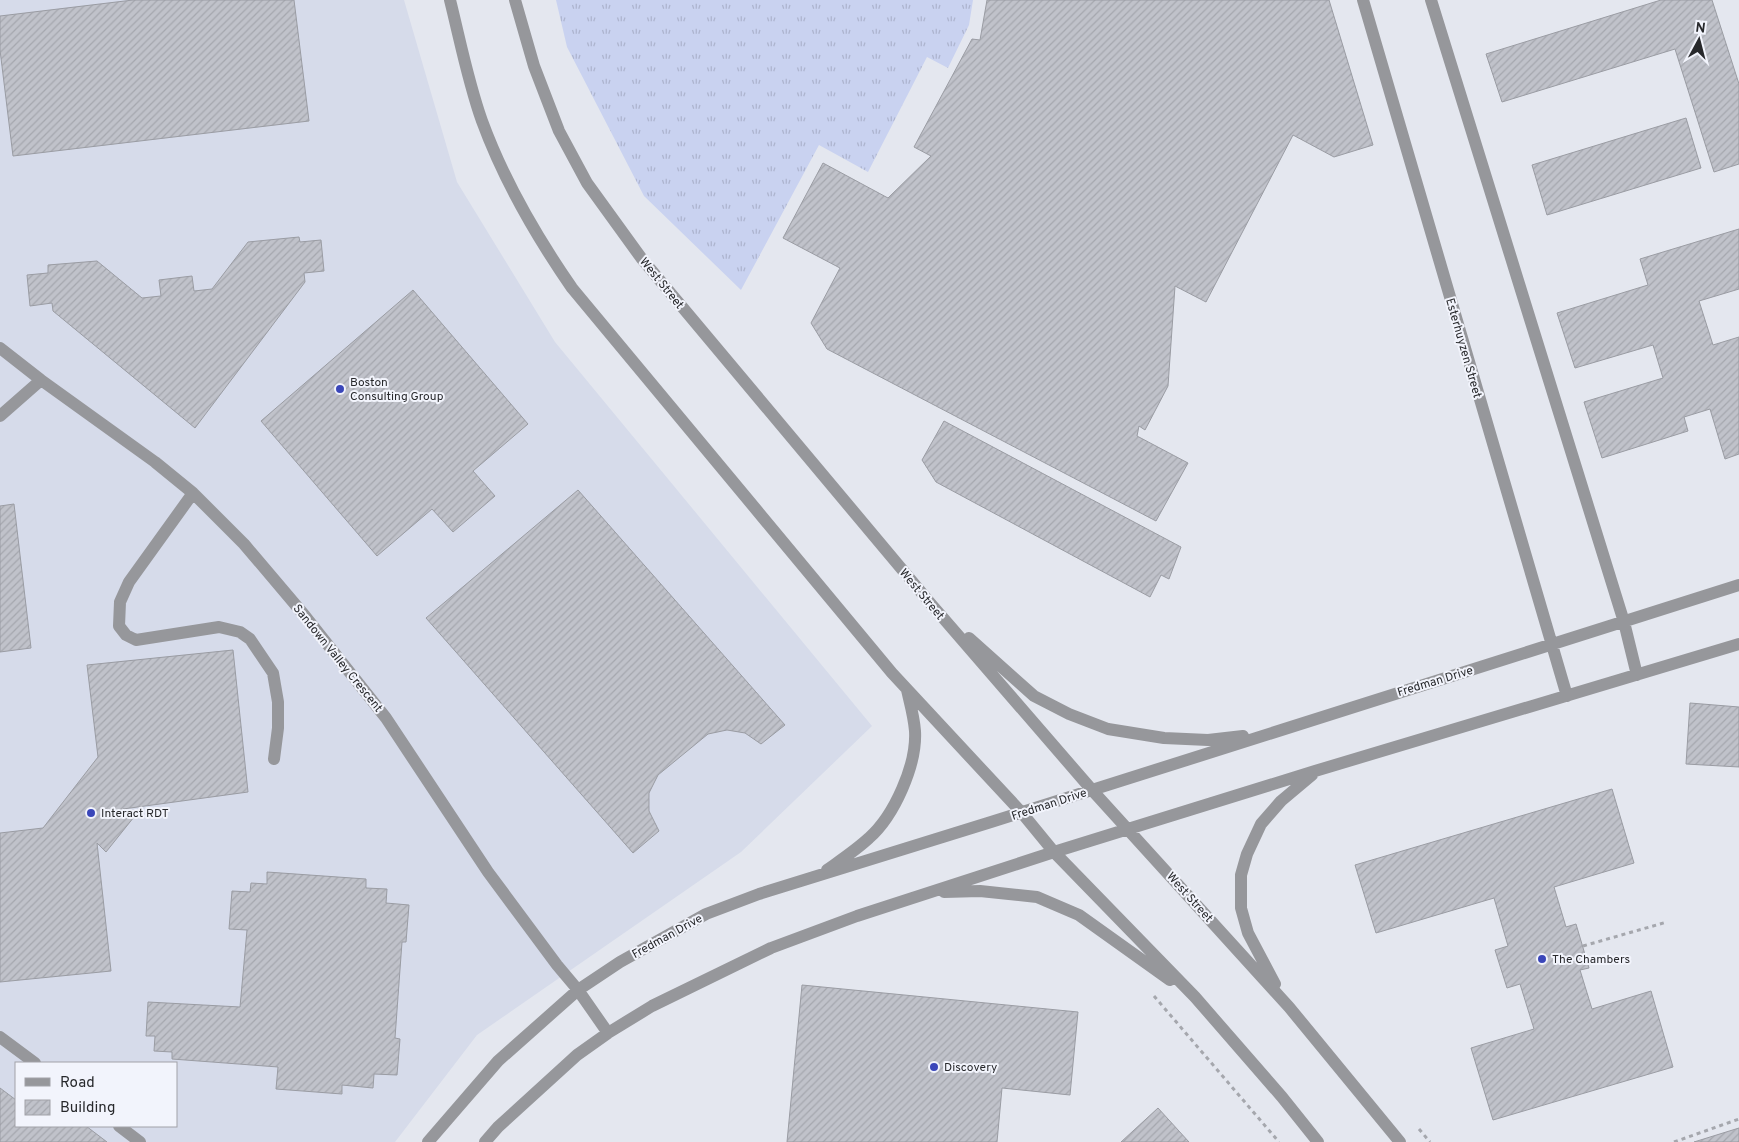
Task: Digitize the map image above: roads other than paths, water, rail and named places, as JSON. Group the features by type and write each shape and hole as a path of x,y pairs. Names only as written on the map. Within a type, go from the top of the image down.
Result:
{"street":[{"path":"450,0 467,72 482,120 511,188 552,259 593,315 906,688 1022,813 1054,852 1194,997 1282,1097 1318,1142"},
{"name":"West Street","path":"515,0 534,66 552,115 571,154 605,209 662,285 931,604 1092,790 1289,1007 1400,1142"},
{"name":"Esterhuyzen Street","path":"1363,0 1567,696"},
{"path":"1431,0 1624,622 1637,674"},
{"name":"Sandown Valley Crescent","path":"3,354 155,462 193,493 244,544 306,616 386,718 488,872 557,966 578,990 608,1033"},
{"path":"0,416 41,380"},
{"path":"193,493 129,582 120,602 119,626 126,635 136,640 219,627 240,632 250,639 273,673 278,702 278,728 274,759"},
{"name":"Fredman Drive","path":"428,1142 498,1061 578,990 620,962 706,914 759,894 1022,813 1739,585"},
{"path":"931,604 1034,696 1077,717 1108,729 1164,738 1208,740 1275,732"},
{"path":"485,1142 498,1127 577,1055 608,1033 652,1006 770,948 857,916 1054,852 1315,771 1739,644"},
{"path":"819,876 871,837 890,814 907,777 916,733 906,688"},
{"path":"1289,1007 1260,958 1248,933 1241,908 1242,875 1247,854 1261,824 1281,801 1315,771"},
{"path":"931,892 980,891 1036,897 1079,915 1194,997"},
{"path":"0,1037 34,1062"},
{"path":"119,1127 140,1142"}],"place":[{"name":"Boston Consulting Group","path":"340,389"},
{"name":"Interact RDT","path":"91,813"},
{"name":"The Chambers","path":"1542,959"},
{"name":"Discovery","path":"934,1067"}]}
